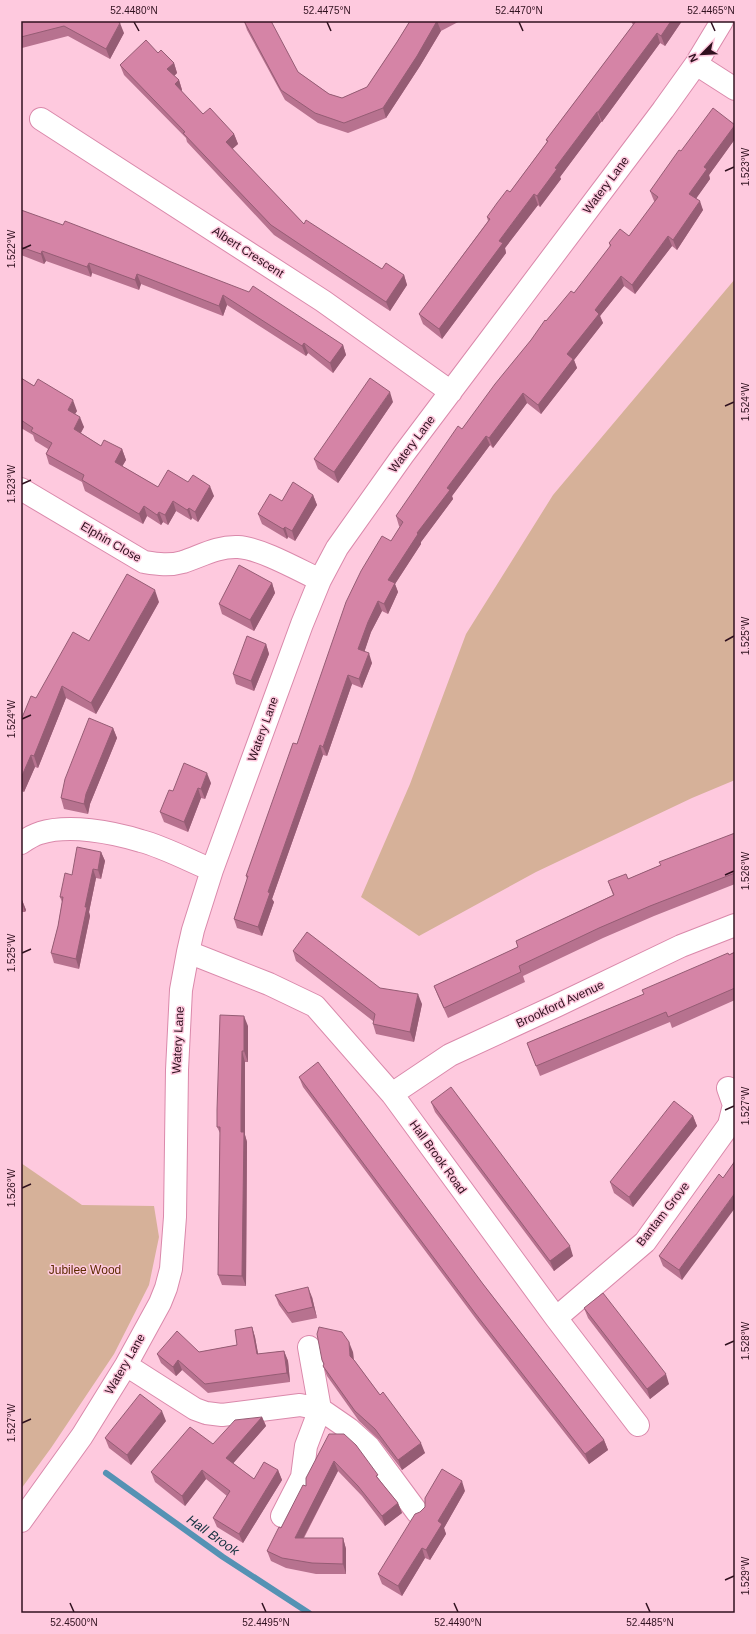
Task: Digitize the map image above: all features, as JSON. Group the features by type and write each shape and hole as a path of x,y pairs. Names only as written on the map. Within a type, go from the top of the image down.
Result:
{"street":[{"name":"Watery Lane","path":"21,1521 82,1436 126,1365 160,1303 166,1288 171,1269 175,1216 177,1070 181,990 192,930 212,870 302,624 320,580 342,542 403,455 606,184 664,110 696,64 722,21"},
{"path":"696,64 735,89"},
{"name":"Albert Crescent","path":"41,119 345,315 451,392"},
{"name":"Elphin Close","path":"21,489 144,562 163,565 182,562 221,548 238,547 254,550 320,580"},
{"path":"21,843 38,833 53,830 70,829 99,832 141,841 212,870"},
{"name":"Brookford Avenue","path":"392,1094 450,1055 682,946 735,925"},
{"name":"Hall Brook Road","path":"188,952 269,984 315,1006 392,1094 556,1318 638,1425"},
{"name":"Bantam Grove","path":"556,1318 645,1242 729,1125 734,1105 728,1088"},
{"path":"282,1516 302,1477 306,1446 320,1409 309,1347"},
{"path":"126,1365 195,1409 206,1413 222,1415 300,1405 320,1409 348,1429 368,1447 418,1512"}],"green space":[{"path":"735,279 735,780 692,798 536,872 419,936 361,897 410,784 466,634 553,495"},
{"name":"Jubilee Wood","path":"21,1163 82,1205 154,1206 159,1237 149,1285 114,1354 51,1448 21,1489"}],"building":[{"path":"21,21 117,21 120,23 106,49 64,26 21,37"},
{"path":"244,21 271,21 298,72 329,94 342,98 367,87 410,21 437,21 417,56 383,108 344,123 315,113 281,90"},
{"path":"636,21 671,21 661,36 657,33 555,168 557,169 537,196 534,194 499,241 503,243 439,329 419,314 490,219 487,217 497,203 507,190 510,192 548,141 546,140"},
{"path":"146,40 158,53 161,50 174,63 167,69 179,80 175,84 203,114 210,108 234,134 226,142 304,224 306,220 382,269 386,263 404,275 386,302 271,225 183,133 185,132 120,65"},
{"path":"713,108 735,125 704,167 707,169 689,194 700,201 673,240 668,236 632,285 621,276 595,310 599,314 567,354 573,359 538,405 523,393 489,438 486,436 447,488 450,490 417,533 418,534 388,580 395,583 384,604 378,601 358,649 369,653 359,679 348,675 323,747 320,745 268,892 270,893 258,927 234,919 248,876 246,876 293,743 297,744 346,602 361,571 382,536 391,541 403,522 396,516 458,426 462,429 545,320 546,321 571,291 574,293 611,245 609,243 620,229 629,236 658,197 650,191 679,150 681,151"},
{"path":"21,210 63,225 65,221 249,292 253,286 343,345 330,363 304,343 302,346 223,295 219,306 137,274 135,280 89,263 87,267 42,251 41,254 21,247"},
{"path":"21,378 34,386 38,379 73,400 68,410 80,417 74,429 101,446 104,440 122,449 115,462 158,487 168,470 188,482 193,475 210,486 195,512 189,508 187,510 173,501 165,515 159,512 157,515 144,506 139,514 82,480 84,475 46,454 52,443 31,431 33,428 21,420"},
{"path":"370,378 390,392 334,472 314,459"},
{"path":"293,482 313,495 292,531 285,527 283,529 258,514 270,494 282,501"},
{"path":"239,565 272,583 250,620 219,604"},
{"path":"127,574 155,590 91,703 62,686 34,756 31,755 21,778 21,720 31,696 36,698 73,632 89,641"},
{"path":"247,636 266,644 251,681 233,674"},
{"path":"89,718 113,728 86,794 84,804 61,798 65,779"},
{"path":"184,763 207,773 201,789 198,788 184,822 160,812 169,790 173,791"},
{"path":"735,833 735,873 650,906 599,928 519,966 521,972 444,1008 434,986 518,947 516,941 614,895 608,881 626,874 628,879 661,865 659,862"},
{"path":"77,847 101,852 98,870 93,869 76,959 51,953 58,926 63,897 60,897 65,873 72,875"},
{"path":"307,932 380,988 418,994 410,1032 373,1024 375,1014 293,951"},
{"path":"735,952 735,988 668,1017 666,1012 536,1066 527,1043 644,994 642,990 728,953 729,955"},
{"path":"220,1015 244,1016 241,1110 241,1132 244,1132 242,1276 218,1275 220,1127 217,1127 217,1110"},
{"path":"318,1062 483,1284 604,1440 585,1454 475,1313 299,1077"},
{"path":"451,1087 570,1246 550,1261 431,1102"},
{"path":"674,1101 693,1116 629,1197 610,1182"},
{"path":"735,1161 735,1193 679,1270 659,1256 719,1174 723,1178"},
{"path":"308,1287 313,1307 288,1313 275,1295"},
{"path":"603,1293 666,1374 647,1389 584,1308"},
{"path":"252,1327 257,1354 284,1351 287,1373 205,1384 178,1360 173,1367 157,1354 177,1331 199,1352 237,1345 235,1330"},
{"path":"319,1327 342,1332 349,1342 350,1356 380,1395 383,1392 421,1443 398,1460 375,1429 355,1411 323,1366 324,1364 317,1334"},
{"path":"140,1394 162,1411 127,1455 105,1438"},
{"path":"262,1417 226,1458 254,1479 264,1462 278,1470 239,1534 213,1518 230,1491 202,1470 182,1496 151,1472 190,1427 213,1444 235,1420"},
{"path":"329,1434 344,1434 356,1445 378,1475 376,1476 398,1503 382,1516 358,1486 334,1461 295,1538 343,1538 343,1564 312,1563 282,1558 267,1551 279,1527 281,1528 303,1485 306,1486 306,1478"},
{"path":"442,1469 462,1481 438,1521 442,1524 426,1550 422,1548 398,1586 378,1574 415,1514 420,1512 425,1507 425,1498"}],"waterway":[{"name":"Hall Brook","path":"106,1473 223,1557 309,1613"}]}
